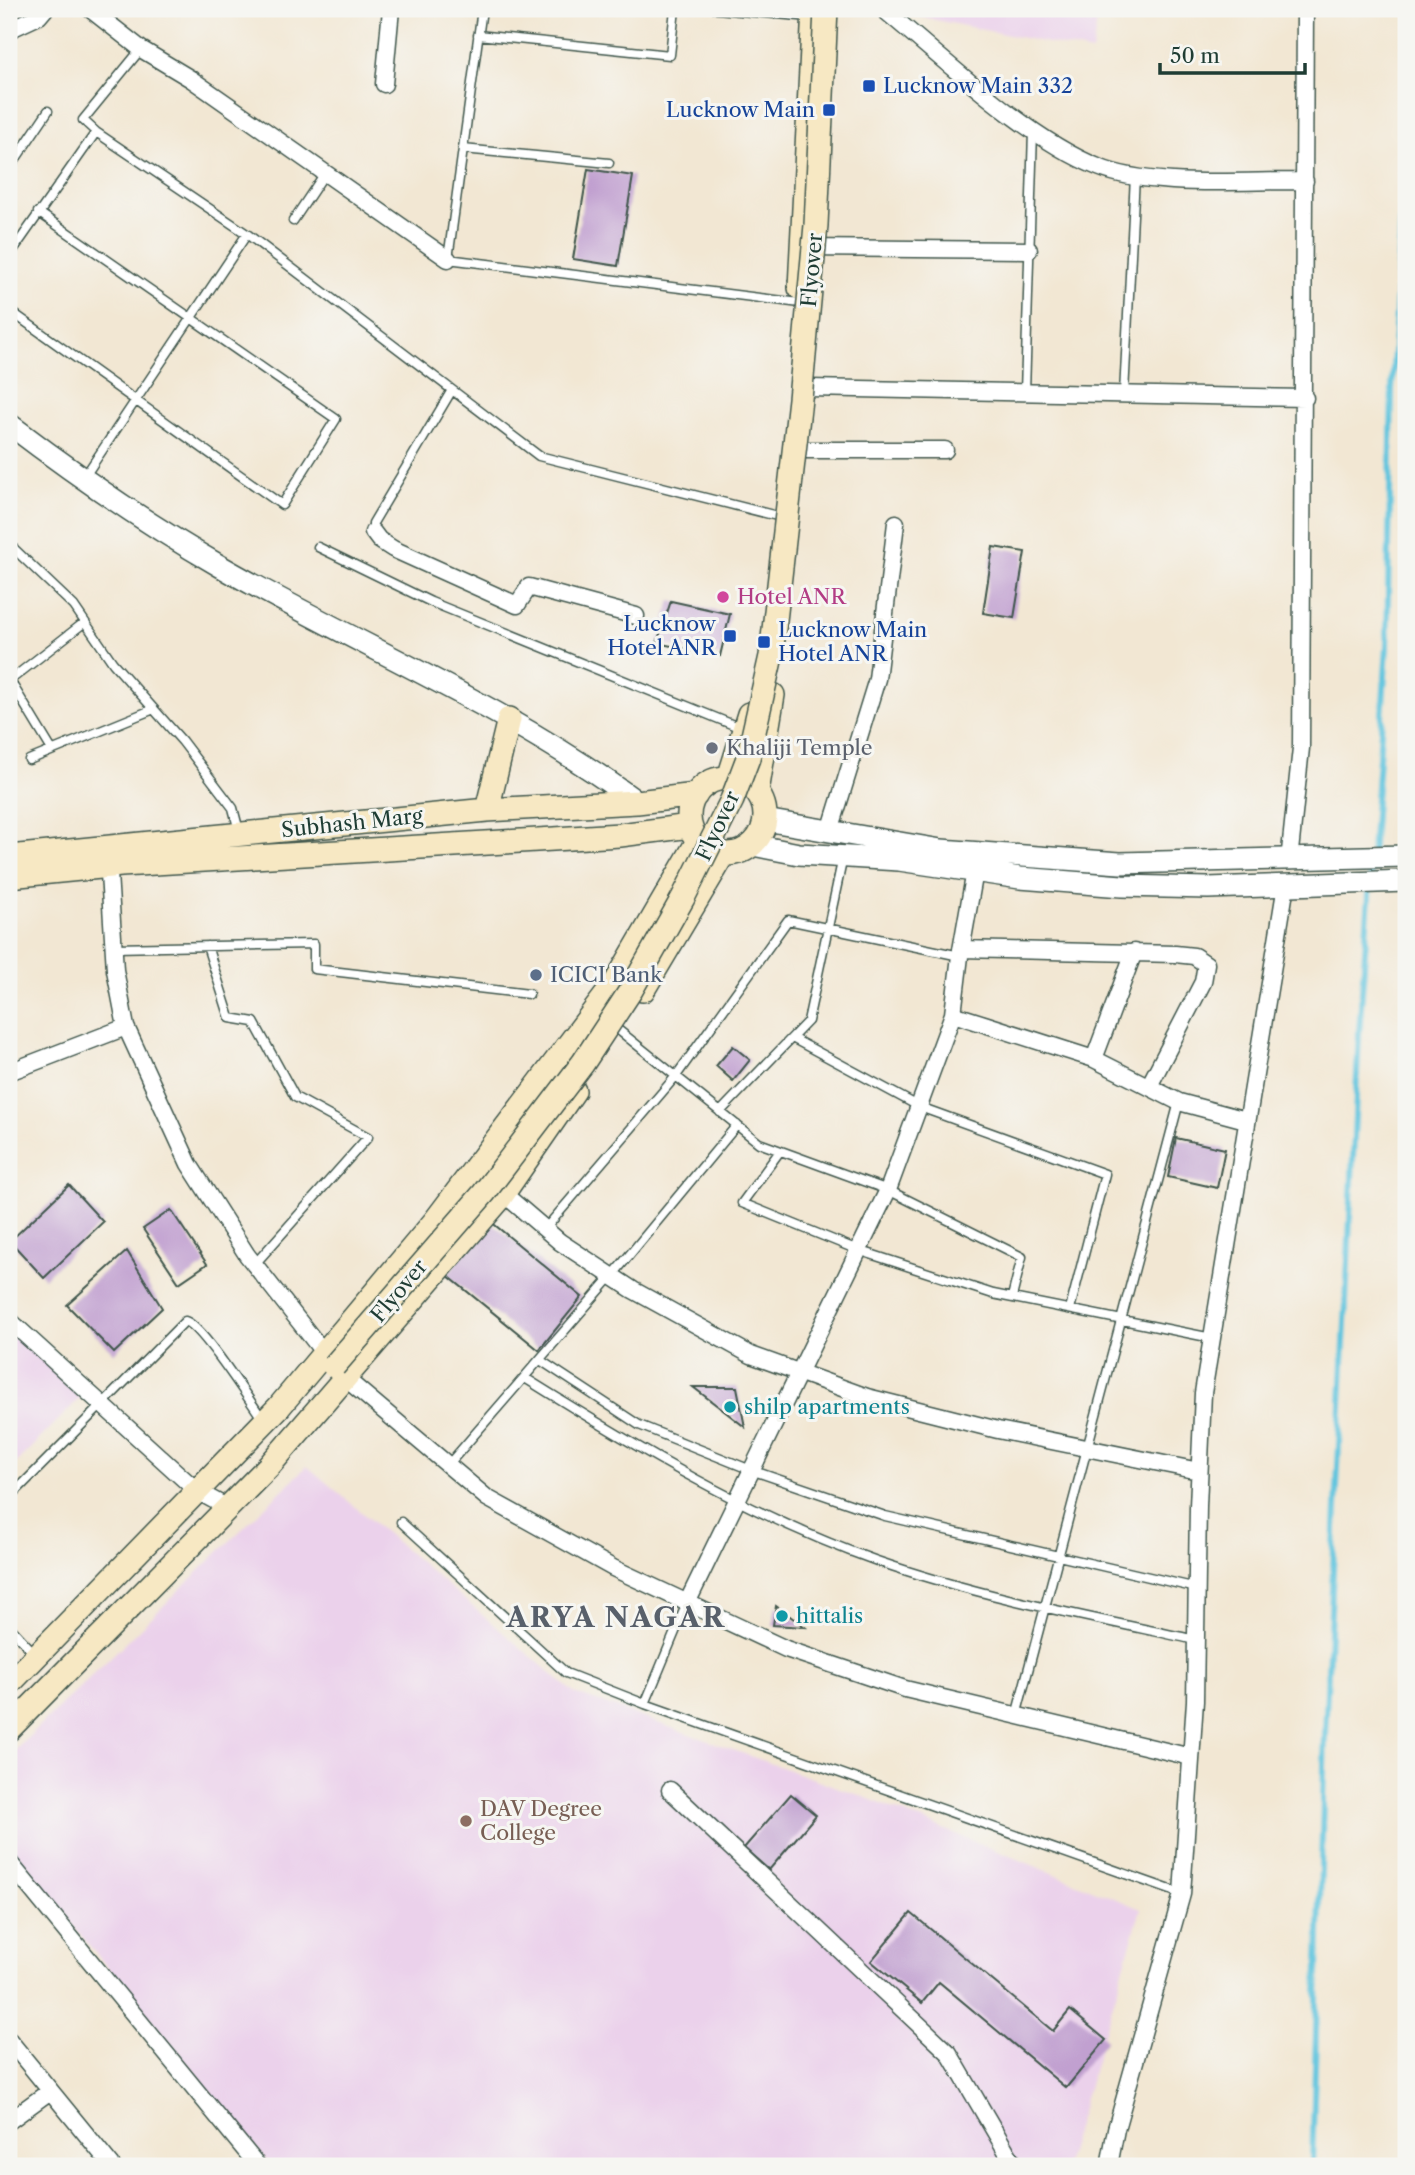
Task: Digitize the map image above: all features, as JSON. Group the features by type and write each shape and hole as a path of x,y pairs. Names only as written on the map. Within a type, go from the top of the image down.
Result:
{"main road":[{"path":"729,778 744,730 764,642 777,516 808,304 813,248 822,11"},
{"name":"Flyover","path":"268,1418 309,1393 334,1366 484,1193 583,1063 631,990 683,898 732,800 748,758 771,656 816,225 822,11"},
{"path":"757,792 783,640 803,450 809,388 808,304"},
{"path":"487,810 509,719"},
{"path":"9,876 108,857 620,835 694,833 715,853 724,854 744,851 752,845 759,838 765,820 762,801 749,785 729,778 704,786 696,795 691,804 694,833 616,982 334,1366 294,1438 9,1729"},
{"name":"Subhash Marg","path":"9,857 108,857 240,834 487,810 637,802 696,795"},
{"path":"9,1684 268,1418 334,1366 503,1194 618,1029 724,854"},
{"name":"Flyover","path":"294,1438 309,1393"}],"street":[{"path":"9,30 39,16 45,9"},
{"path":"90,9 141,49 191,79 448,259"},
{"path":"384,85 391,9"},
{"path":"883,9 1033,131 1098,168 1147,179 1305,180"},
{"path":"1289,861 1301,748 1305,398 1305,9"},
{"path":"813,248 1029,250"},
{"path":"809,388 1305,398"},
{"path":"9,424 83,479 220,566 509,719 637,802"},
{"path":"803,450 945,450"},
{"path":"830,831 877,679 896,523"},
{"path":"373,532 379,540 393,549 517,606 529,587 636,616"},
{"path":"765,820 942,850 1120,863 1405,857"},
{"path":"752,845 799,854 899,860 975,871 1122,886 1208,888 1405,881"},
{"path":"108,857 113,948 126,1027 189,1164 254,1265 334,1366 487,1498 613,1568 799,1653 905,1689 1191,1757"},
{"path":"688,1603 888,1190 953,1014 960,953 975,871"},
{"path":"1109,2166 1116,2129 1182,1894 1196,1640 1203,1393 1286,885"},
{"path":"960,953 1133,952 1194,956 1206,964 1203,982 1192,1008 1149,1087"},
{"path":"1094,1059 1133,952"},
{"path":"953,1014 1094,1059 1179,1102 1246,1119"},
{"path":"9,1072 126,1027"},
{"path":"476,1170 545,1229 612,1276 751,1355 880,1400 998,1430 1199,1471"},
{"path":"9,1320 197,1491 228,1508"},
{"path":"670,1790 949,2053 1015,2166"},
{"path":"9,1862 258,2166"},
{"path":"9,2040 112,2166"},
{"path":"9,2121 50,2091"}],"lane":[{"path":"482,9 448,259 808,304"},
{"path":"478,35 670,55 675,9"},
{"path":"716,9 822,11"},
{"path":"141,49 83,120 96,132 247,234 539,456 777,516"},
{"path":"9,169 48,111"},
{"path":"1025,392 1033,131"},
{"path":"9,256 96,132"},
{"path":"463,149 609,163"},
{"path":"293,221 325,173"},
{"path":"1124,394 1135,176"},
{"path":"9,310 282,505 336,419 38,212"},
{"path":"83,479 247,234"},
{"path":"373,532 373,523 452,390"},
{"path":"9,544 74,606 113,663 154,709 233,808 240,834"},
{"path":"317,547 431,602 744,730"},
{"path":"52,750 9,680 85,622"},
{"path":"29,760 154,709"},
{"path":"720,1112 808,1021 843,857"},
{"path":"545,1229 676,1076 788,920 960,953"},
{"path":"113,948 314,944 314,969 529,994"},
{"path":"206,946 230,1018 254,1022 295,1097 368,1137 254,1265"},
{"path":"594,1011 759,1143 888,1190 1022,1256 1012,1297"},
{"path":"792,1038 920,1107 1105,1174 1070,1309"},
{"path":"1016,1716 1179,1102"},
{"path":"448,1465 612,1276 737,1125"},
{"path":"780,1151 742,1203 859,1250 1012,1297 1212,1338"},
{"path":"9,1497 182,1322 188,1321 268,1418"},
{"path":"540,1360 639,1425 751,1470 885,1517 1197,1588"},
{"path":"525,1378 635,1447 736,1501 875,1560 996,1598 1196,1640"},
{"path":"401,1522 566,1673 645,1704 1182,1894"},
{"path":"645,1704 688,1603"},
{"path":"9,1626 36,1655"}],"shaded area":[{"path":"917,9 1099,9 1092,52 916,16"},
{"path":"9,1324 81,1397 9,1470"},
{"name":"DAV Degree College","path":"307,1466 574,1693 859,1795 1141,1909 1065,2166 271,2166 9,1848 9,1756"}],"building":[{"path":"588,169 633,176 618,266 573,259"},
{"path":"993,547 1025,552 1014,618 983,613"},
{"path":"671,601 730,614 720,656 657,643"},
{"path":"733,1046 750,1060 733,1081 716,1066"},
{"path":"1176,1138 1225,1149 1217,1188 1168,1177"},
{"path":"69,1185 103,1222 44,1278 10,1241"},
{"path":"171,1210 207,1264 179,1283 143,1229"},
{"path":"490,1221 582,1297 539,1350 447,1275"},
{"path":"127,1251 162,1308 114,1353 67,1305"},
{"name":"shilp apartments","path":"693,1387 737,1387 745,1427"},
{"name":"hittalis","path":"776,1606 805,1627 773,1625"},
{"path":"791,1794 816,1815 769,1870 744,1848"},
{"path":"911,1913 1053,2031 1070,2010 1106,2040 1066,2088 939,1982 922,2003 871,1961"}],"waterway":[{"path":"1312,2166 1325,1734 1359,1034 1387,648 1392,390 1406,130"}],"place":[{"name":"Lucknow Main 332","path":"869,86"},
{"name":"Lucknow Main","path":"829,110"},
{"name":"Hotel ANR","path":"723,597"},
{"name":"Lucknow Hotel ANR","path":"730,636"},
{"name":"Lucknow Main Hotel ANR","path":"764,642"},
{"name":"Khaliji Temple","path":"712,748"},
{"name":"ICICI Bank","path":"536,975"},
{"name":"shilp apartments","path":"730,1407"},
{"name":"hittalis","path":"782,1616"},
{"name":"DAV Degree College","path":"466,1821"}],"district":[{"name":"ARYA NAGAR","path":"616,1617"}]}
